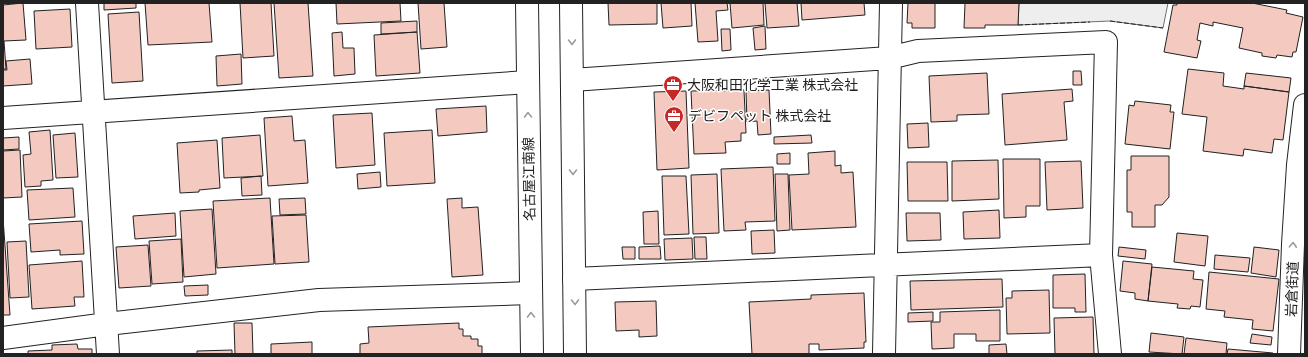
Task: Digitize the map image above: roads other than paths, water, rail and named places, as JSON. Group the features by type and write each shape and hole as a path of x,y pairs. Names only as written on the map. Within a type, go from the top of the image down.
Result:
{"street":[{"path":"87,3 108,354"},
{"name":"名古屋江南線","path":"527,3 532,354"},
{"path":"571,3 575,354"},
{"path":"884,354 891,3"},
{"path":"572,80 889,58 918,51 1106,42 1101,255 1110,354"},
{"path":"3,118 528,82"},
{"name":"岩倉街道","path":"1289,354 1293,244 1302,166 1305,105"},
{"path":"574,279 1101,255"},
{"path":"3,338 106,324 319,300 531,293"}],"place":[{"name":"大阪和田化学工業 株式会社","path":"673,102"},
{"name":"デビフペット 株式会社","path":"674,133"}]}
